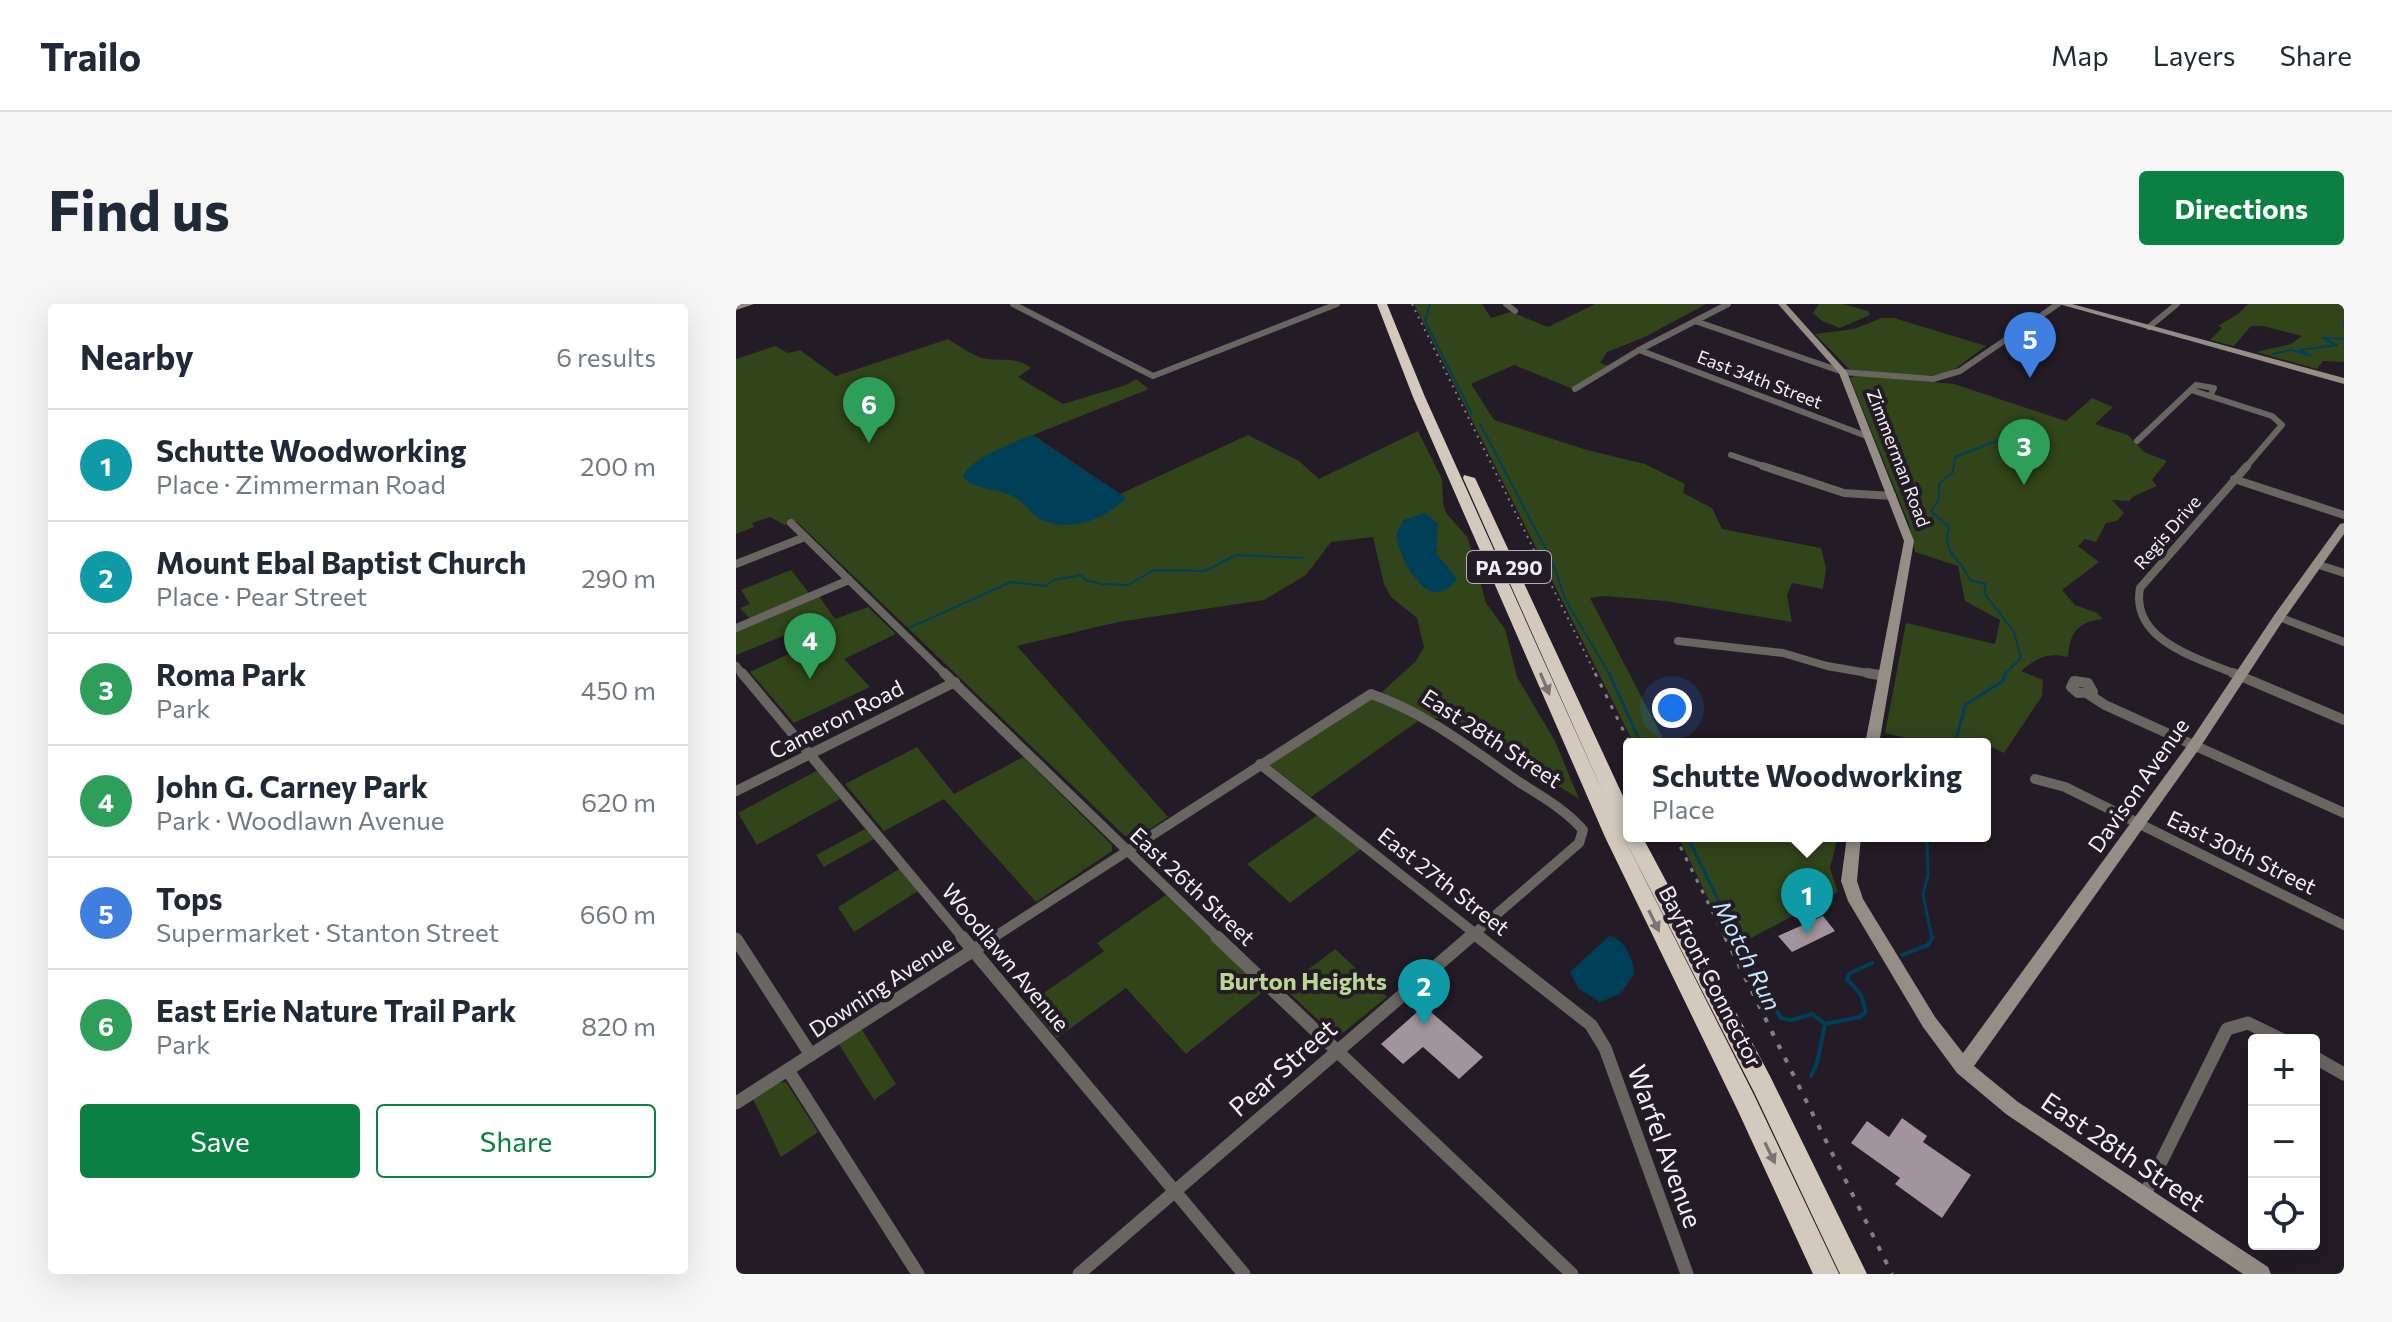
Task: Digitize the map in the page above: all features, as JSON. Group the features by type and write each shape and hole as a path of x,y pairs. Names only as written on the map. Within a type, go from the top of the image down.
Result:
{"highway":[{"name":"Bayfront Connector","path":"1382,304 1419,397 1607,823 1763,1136 1826,1274"},
{"name":"PA 290","path":"1393,304 1431,395 1623,816"},
{"name":"Bayfront Connector","path":"1636,842 1762,1084 1854,1274"}],"street":[{"path":"736,308 750,304"},
{"path":"1013,304 1153,376 1337,304"},
{"path":"1506,304 1515,311"},
{"path":"1575,389 1639,350 1728,304"},
{"name":"Zimmerman Road","path":"1782,304 1843,372 1909,547 1873,738"},
{"path":"1695,321 1843,372 1920,379 1946,378 2060,304 2344,381"},
{"path":"2149,327 2177,304"},
{"name":"East 34th Street","path":"1639,350 1869,437"},
{"name":"Regis Drive","path":"2137,441 2191,390 2266,413 2280,422 2281,427 2140,588 2137,603 2146,623 2169,644 2344,720"},
{"path":"1731,455 1844,493 1892,496"},
{"path":"2234,479 2344,515"},
{"name":"East 26th Street","path":"791,523 1126,851 1572,1274"},
{"name":"Davison Avenue","path":"1963,1067 2194,746 2279,617 2344,526"},
{"path":"736,564 805,537"},
{"path":"2316,564 2344,573"},
{"path":"736,628 849,580"},
{"path":"2279,617 2344,642"},
{"path":"1678,641 1783,653 1827,666 1885,676"},
{"name":"Woodlawn Avenue","path":"736,666 812,753 1244,1274"},
{"name":"Cameron Road","path":"736,791 955,682"},
{"name":"Downing Avenue","path":"736,1103 1371,694"},
{"name":"East 28th Street","path":"1371,694 1428,723 1565,814 1583,830"},
{"path":"2088,694 2194,746 2344,813"},
{"name":"East 27th Street","path":"1260,764 1581,1015 1598,1035"},
{"name":"East 30th Street","path":"2035,779 2065,787 2344,925"},
{"name":"Pear Street","path":"1079,1274 1570,851 1579,843 1583,830"},
{"path":"1853,842 1849,881 1856,901 1929,1022 1963,1067"},
{"path":"736,939 811,1055"},
{"path":"2144,1196 2227,1029 2248,1023 2271,1034"},
{"name":"Warfel Avenue","path":"1598,1035 1687,1274"},
{"path":"2320,1060 2344,1074"},
{"name":"East 28th Street","path":"1963,1067 2012,1108 2261,1274"},
{"path":"788,1070 918,1274"}],"green space":[{"path":"1414,304 1482,304 1491,318 1511,312 1548,327 1595,304 1706,304 1645,337 1607,352 1600,363 1609,366 1573,389 1514,365 1471,384 1494,420 1587,450 1645,464 1685,484 1683,493 1712,508 1722,529 1821,548 1826,568 1823,589 1792,583 1787,595 1792,622 1665,601 1605,596 1590,598 1663,738 1631,738"},
{"path":"1819,304 1843,304 1868,311 1870,315 1840,328 1822,321 1813,313"},
{"path":"2248,304 2344,304 2344,362 2323,361 2317,369 2256,352 2291,344 2302,336 2263,326 2251,326 2234,346 2210,340 2222,328 2218,326"},
{"path":"1882,318 1894,318 1986,346 1949,373 1919,377 1849,369 1815,334 1854,329"},
{"path":"948,339 982,358 1026,364 1031,368 1018,377 1063,404 1126,385 1136,379 1149,389 1033,435 1120,494 1248,435 1299,461 1319,479 1418,431 1442,479 1446,513 1468,538 1486,603 1505,629 1517,677 1555,741 1579,799 1454,719 1443,717 1429,720 1382,692 1416,661 1424,647 1417,618 1391,597 1384,584 1373,537 1331,542 1306,575 1264,600 1118,622 1017,646 1168,817 1136,838 1125,836 796,521 785,525 770,517 752,523 754,527 736,534 736,359 775,346 788,353 800,350 836,376"},
{"path":"1857,375 1954,384 2066,421 2092,398 2113,407 2095,424 2128,435 2144,452 2167,461 2152,480 2157,486 2129,501 2112,500 2124,513 2117,521 2106,523 2096,542 2085,539 2078,546 2099,562 2062,590 2075,605 2097,613 2103,619 2076,630 2068,657 2043,657 2021,671 2043,680 2042,696 2004,753 1991,747 1991,738 1905,738 1885,733 1906,623 1995,644 2000,620 1965,601 1958,566 1915,552 1909,524 1850,378"},
{"path":"791,570 809,593 750,619 740,608 750,604 741,590"},
{"path":"818,595 835,619 868,607 896,634 844,659 870,687 794,723 750,672 812,643 796,631 736,655 736,631"},
{"path":"1366,699 1380,699 1418,721 1311,797 1271,766 1270,761"},
{"path":"917,747 954,794 1023,757 1112,845 1112,851 1036,902 944,799 884,831 845,784"},
{"path":"818,770 840,799 757,845 738,813"},
{"path":"1319,814 1362,848 1290,903 1247,864"},
{"path":"865,829 874,839 824,867 816,855"},
{"path":"1681,842 1836,842 1830,868 1838,892 1732,948"},
{"path":"899,869 918,891 854,932 838,907"},
{"path":"1166,895 1265,990 1186,1054 1126,988 1057,1038 1028,1004 1104,951 1097,943"},
{"path":"1335,949 1387,997 1339,1036 1284,988"},
{"path":"861,1028 896,1084 874,1100 838,1043"},
{"path":"786,1082 818,1132 781,1157 753,1099"}],"water":[{"path":"1032,435 1126,498 1097,518 1061,525 1039,518 1015,497 973,484 963,477 983,458"},
{"path":"1425,513 1438,524 1436,553 1457,579 1447,589 1436,592 1426,589 1410,570 1396,535 1403,520"},
{"path":"1609,936 1620,941 1628,951 1634,975 1620,994 1600,1002 1579,989 1570,972"}],"building":[{"path":"1823,916 1835,931 1792,952 1778,936"},
{"path":"1424,1006 1483,1057 1459,1079 1423,1047 1403,1064 1381,1044"},
{"path":"1902,1118 1927,1136 1923,1142 1971,1175 1942,1218 1895,1184 1900,1178 1851,1143 1867,1121 1889,1137"}],"waterway":[{"path":"1430,304 1425,321 1472,414"},
{"name":"Motch Run","path":"2344,320 2344,326"},
{"name":"Motch Run","path":"2273,354 2292,350 2311,356 2300,350 2337,345 2322,338 2344,339"},
{"name":"Motch Run","path":"2005,674 2021,658 2014,632 1984,593 1986,584 1970,580 1950,550 1947,537 1949,527 1931,511 1939,499 1939,484 1953,472 1955,457 2020,432 2033,418"},
{"name":"Motch Run","path":"1480,424 1551,559 1566,601 1610,674"},
{"path":"911,627 1011,582 1046,586 1054,580 1081,575 1085,580 1102,584 1128,585 1154,570 1205,571 1236,555 1303,558"},
{"name":"Motch Run","path":"1610,674 1638,738"},
{"name":"Motch Run","path":"1957,738 1965,705 2003,681 2005,674"},
{"name":"Motch Run","path":"1690,842 1736,937"},
{"name":"Motch Run","path":"1927,842 1928,876 1923,894 1932,939"},
{"name":"Motch Run","path":"1736,937 1781,1018 1792,1020 1812,1014 1825,1024"},
{"name":"Motch Run","path":"1902,955 1928,945 1932,939"},
{"name":"Motch Run","path":"1825,1024 1860,1017 1866,1012 1861,995 1847,979 1850,973 1872,963"},
{"path":"1811,1076 1817,1063 1825,1024"}],"railway":[{"path":"1412,304 1596,675"},
{"path":"1595,673 1627,738"},
{"path":"1678,842 1726,939"},
{"path":"1725,937 1892,1274"}],"place":[{"name":"Tops","path":"2030,378"},
{"name":"East Erie Nature Trail Park","path":"869,443"},
{"name":"Roma Park","path":"2024,485"},
{"name":"John G. Carney Park","path":"810,679"},
{"name":"Schutte Woodworking","path":"1807,934"},
{"name":"Mount Ebal Baptist Church","path":"1424,1025"}],"district":[{"name":"Burton Heights","path":"1303,980"}]}
